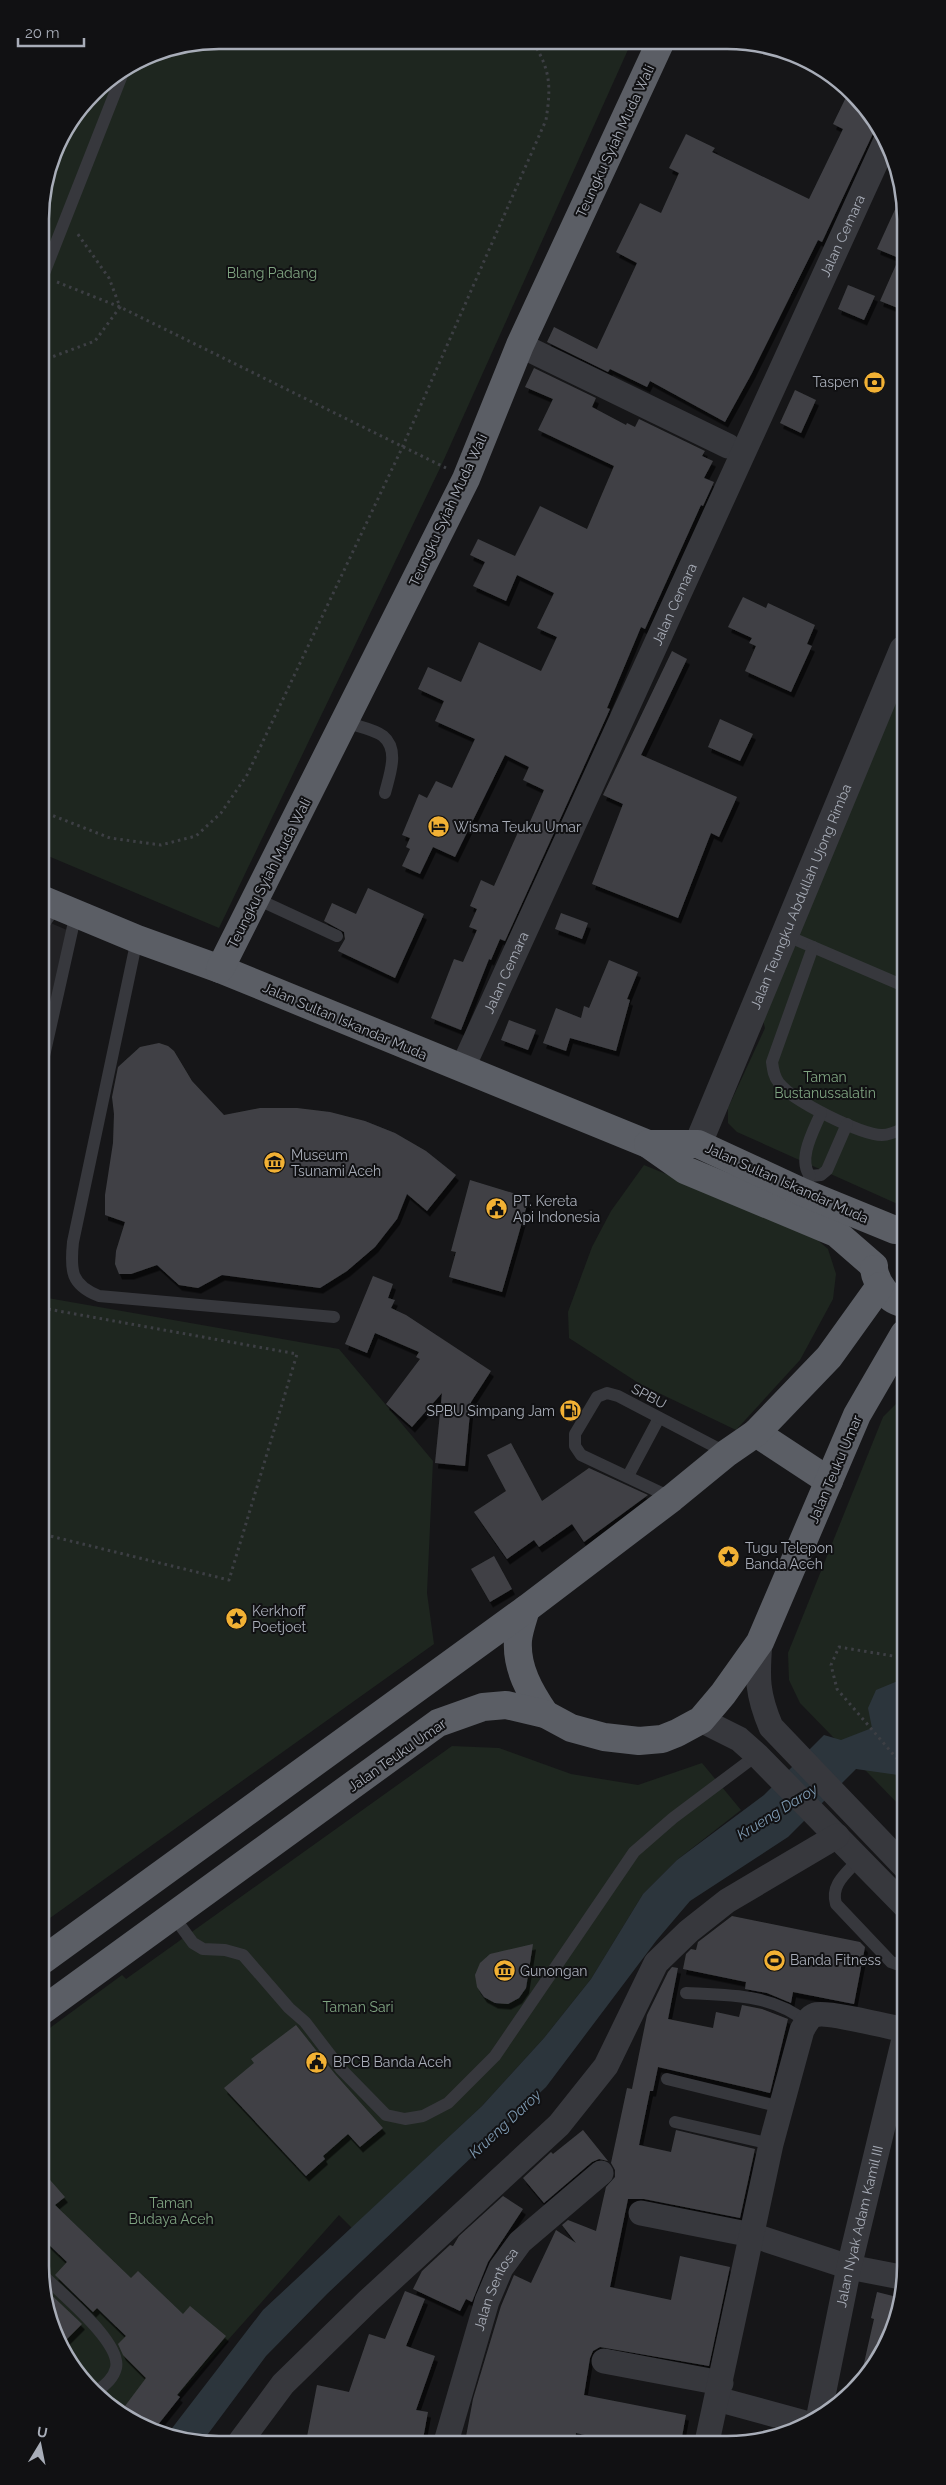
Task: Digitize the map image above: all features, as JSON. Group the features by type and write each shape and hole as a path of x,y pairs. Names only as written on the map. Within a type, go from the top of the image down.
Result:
{"highway":[{"name":"Teungku Syiah Muda Wali","path":"220,969 258,899 466,479 520,345 657,49"},
{"name":"Jalan Sultan Iskandar Muda","path":"58,906 137,939 220,969 648,1144 685,1170 836,1233 877,1276 897,1302"},
{"name":"Jalan Sultan Iskandar Muda","path":"648,1144 698,1144 806,1184 897,1228"},
{"path":"49,1956 526,1609 672,1498 727,1452 756,1433 829,1357 877,1276 876,1254 882,1242 897,1231"},
{"name":"Jalan Teuku Umar","path":"49,2006 174,1917 438,1723 483,1707 506,1706 545,1714 571,1728 604,1737 639,1741 662,1739 678,1733 701,1720 760,1642 857,1415 897,1346"},
{"path":"857,1415 897,1378"},
{"path":"756,1433 829,1481"},
{"path":"526,1609 518,1640 520,1663 529,1690 545,1714"}],"street":[{"name":"Jalan Cemara","path":"462,1069 882,149"},
{"path":"520,345 728,446"},
{"name":"Jalan Teungku Abdullah Ujong Rimba","path":"698,1144 897,664"},
{"path":"685,1170 698,1144"},
{"path":"760,1642 757,1681 762,1705 771,1727 897,1858"},
{"path":"701,1720 739,1739 764,1762 897,1898"},
{"path":"244,2436 283,2384 368,2301 559,2125 606,2066 656,1963 689,1931 727,1901 829,1829"},
{"path":"708,2436 771,2144 806,2022 815,2015 828,2015 897,2028"},
{"name":"Jalan Nyak Adam Kamil III","path":"820,2408 849,2267 897,2068"},
{"name":"Jalan Sentosa","path":"448,2436 487,2301 501,2268 520,2242 601,2173"},
{"path":"641,2212 752,2235 849,2267 897,2276"},
{"path":"604,2361 719,2391 798,2420"}],"lane":[{"path":"49,262 120,80"},
{"path":"345,722 383,736 392,752 391,768 385,793"},
{"path":"258,899 337,936"},
{"path":"49,918 58,906"},
{"path":"49,995 58,906"},
{"path":"785,935 897,983"},
{"path":"137,939 73,1242 71,1261 75,1280 83,1290 99,1296 334,1317"},
{"path":"814,947 772,1062 774,1075 780,1085 821,1113 881,1135 897,1130"},
{"path":"806,1184 807,1153 821,1113"},
{"path":"806,1184 827,1170 847,1124"},
{"name":"SPBU","path":"672,1498 581,1455 575,1446 576,1434 597,1397 607,1393 618,1396 727,1452"},
{"path":"628,1476 659,1418"},
{"path":"174,1917 193,1943 203,1949 225,1950 243,1954 289,2008 305,2022 347,2075 386,2116 405,2120 423,2116 448,2103 495,2056 634,1852 673,1818 764,1762"},
{"path":"859,1859 835,1886 833,1895 836,1904 891,1962 897,1964"},
{"path":"686,1994 760,2000 786,2008 806,2022"},
{"path":"667,2079 782,2107"},
{"path":"675,2122 771,2144"},
{"path":"49,2281 101,2332 113,2349 116,2366 110,2380 100,2389"}],"path":[{"path":"49,814 110,838 161,845 196,836 222,813 247,775 402,448 546,120 550,89 543,58 538,49"},
{"path":"67,218 109,278 120,307"},
{"path":"49,282 120,307 466,479"},
{"path":"49,357 95,341 120,307"},
{"path":"49,1309 297,1354 229,1580 49,1536"},
{"path":"897,1657 839,1647 831,1665 837,1689 897,1758"}],"shaded area":[{"path":"49,922 74,933 49,1048"}],"green space":[{"name":"Blang Padang","path":"207,49 628,49 441,466 219,928 49,856 49,207 52,185 66,143 77,124 91,107 124,77 143,66 185,52"},
{"name":"Taman Bustanussalatin","path":"897,681 897,1204 737,1132 728,1123 728,1108 765,1028 758,1002"},
{"path":"644,1165 808,1232 828,1249 836,1274 833,1299 800,1360 736,1430 640,1384 569,1338 568,1312 592,1247 611,1211"},
{"name":"Kerkhoff Poetjoet","path":"49,1298 339,1349 433,1461 427,1593 434,1644 49,1919"},
{"path":"897,1403 897,1803 800,1703 789,1680 788,1653 883,1417"},
{"name":"Taman Sari","path":"452,1746 499,1748 571,1774 638,1785 702,1763 741,1810 677,1860 643,1894 591,1979 544,2038 482,2106 352,2228 339,2215 154,2423 134,2414 115,2401 98,2387 77,2361 66,2342 58,2321 52,2300 49,2278 49,2029 122,1975 126,1979"}],"water":[{"name":"Krueng Daroy","path":"897,1681 897,1775 856,1769 788,1837 690,1901 656,1941 546,2087 327,2294 266,2356 207,2436 171,2429 263,2310 482,2106 544,2038 591,1979 643,1894 677,1860 764,1795 824,1735 841,1740 872,1728 868,1708 876,1690"}],"building":[{"path":"846,97 874,132 822,242 818,240 752,373 725,422 650,381 647,387 610,369 608,372 547,342 554,327 597,349 637,263 616,252 640,203 661,213 679,173 669,168 686,134 715,148 712,152 809,199 843,129 833,124"},
{"path":"897,206 897,257 877,249"},
{"path":"897,263 897,308 880,301"},
{"path":"848,285 875,296 864,320 838,309"},
{"path":"534,368 596,398 592,407 626,425 627,423 635,427 639,419 705,451 702,456 713,461 704,478 714,482 703,506 701,505 645,629 641,627 607,708 610,709 505,941 500,939 491,960 489,959 461,1030 431,1018 454,959 463,962 477,930 469,927 477,909 470,906 481,880 494,886 519,830 525,833 544,790 523,780 529,767 505,755 455,857 433,847 420,874 402,866 410,849 406,847 410,838 402,835 419,794 427,798 436,781 452,788 475,739 435,721 444,701 418,689 428,667 461,682 479,642 541,671 557,637 537,628 554,593 517,575 506,601 473,586 485,562 470,555 478,539 515,556 540,506 587,529 614,466 538,430 553,399 525,387"},
{"path":"795,390 816,400 801,433 780,423"},
{"path":"743,597 766,608 768,603 815,625 807,644 812,646 791,692 745,671 756,646 749,643 752,638 728,627"},
{"path":"672,651 687,659 641,755 737,797 719,837 711,833 678,918 592,884 623,804 603,795"},
{"path":"720,719 753,734 740,761 708,747"},
{"path":"368,888 424,914 395,978 338,951 345,939 344,932 324,921 332,903 356,914"},
{"path":"561,913 588,923 582,939 555,929"},
{"path":"609,960 638,972 627,999 630,1000 616,1051 570,1038 566,1051 543,1043 556,1008 581,1018 584,1006 589,1008"},
{"path":"509,1020 536,1030 528,1050 501,1040"},
{"name":"Museum Tsunami Aceh","path":"159,1043 168,1046 174,1051 192,1081 224,1115 260,1108 297,1108 330,1112 365,1121 395,1133 426,1151 456,1175 427,1211 407,1194 397,1219 375,1247 347,1271 320,1288 222,1275 198,1288 179,1285 157,1265 131,1274 119,1274 115,1264 116,1251 125,1222 105,1215 105,1195 113,1143 114,1114 112,1097 118,1067 140,1047"},
{"path":"470,1180 529,1198 502,1292 449,1277 456,1252 451,1251"},
{"path":"373,1276 393,1284 388,1298 395,1300 391,1308 406,1315 491,1371 471,1402 465,1466 435,1463 442,1393 412,1427 386,1404 420,1359 416,1357 419,1352 375,1333 367,1353 345,1344"},
{"path":"511,1443 542,1501 589,1468 648,1495 584,1542 572,1524 539,1547 534,1540 507,1559 474,1512 506,1491 487,1455"},
{"path":"494,1556 512,1589 490,1602 471,1569"},
{"name":"Banda Fitness","path":"732,1916 860,1942 865,1947 854,2004 793,1992 791,2003 767,1993 745,1989 746,1982 683,1969 686,1954 691,1949 696,1950 698,1942"},
{"path":"533,1944 526,1988 519,1998 508,2004 495,2003 484,1997 477,1987 475,1975 480,1963 490,1954"},
{"path":"672,1967 678,1968 668,2019 713,2028 716,2012 739,2017 742,2005 762,2009 788,2019 770,2093 658,2067 653,2091 650,2091 639,2145 671,2152 676,2130 755,2149 740,2218 644,2199 628,2199 610,2287 671,2300 680,2256 730,2267 709,2366 600,2347 593,2351 590,2358 584,2395 686,2415 682,2436 589,2436 576,2433 576,2436 466,2436 473,2399 501,2306 514,2275 531,2283 556,2230 576,2243 562,2225 568,2220 596,2231 606,2187 615,2177 615,2170 611,2163 627,2088 632,2089 647,2015"},
{"path":"296,2025 335,2074 383,2128 360,2147 348,2134 323,2156 325,2159 306,2176 224,2088 254,2063 251,2059"},
{"path":"583,2130 608,2161 599,2159 592,2162 544,2203 523,2178 551,2152 553,2154"},
{"path":"49,2179 65,2197 55,2205 131,2278 138,2271 183,2314 190,2306 226,2336 177,2395 180,2397 158,2425 143,2419 124,2407 146,2378 123,2355 118,2344 126,2336 97,2308 93,2312 55,2275 67,2262 49,2245"},
{"path":"503,2196 523,2209 488,2262 472,2302 466,2299 460,2311 413,2289 422,2271 450,2245 453,2246 459,2236"},
{"path":"405,2291 425,2299 406,2346 435,2356 416,2410 428,2412 424,2436 307,2436 317,2385 349,2392 369,2334 385,2339"},
{"path":"877,2292 894,2296 880,2342 863,2369 874,2319 871,2318"},
{"path":"51,2295 82,2324 65,2341"}],"place":[{"name":"Taspen","path":"875,382"},
{"name":"Wisma Teuku Umar","path":"438,827"},
{"name":"Museum Tsunami Aceh","path":"275,1163"},
{"name":"PT. Kereta Api Indonesia","path":"497,1209"},
{"name":"SPBU Simpang Jam","path":"571,1411"},
{"name":"Tugu Telepon Banda Aceh","path":"729,1556"},
{"name":"Kerkhoff Poetjoet","path":"236,1619"},
{"name":"Banda Fitness","path":"774,1960"},
{"name":"Gunongan","path":"504,1971"},
{"name":"BPCB Banda Aceh","path":"317,2062"}],"park label":[{"name":"Taman Budaya Aceh","path":"171,2212"}]}
